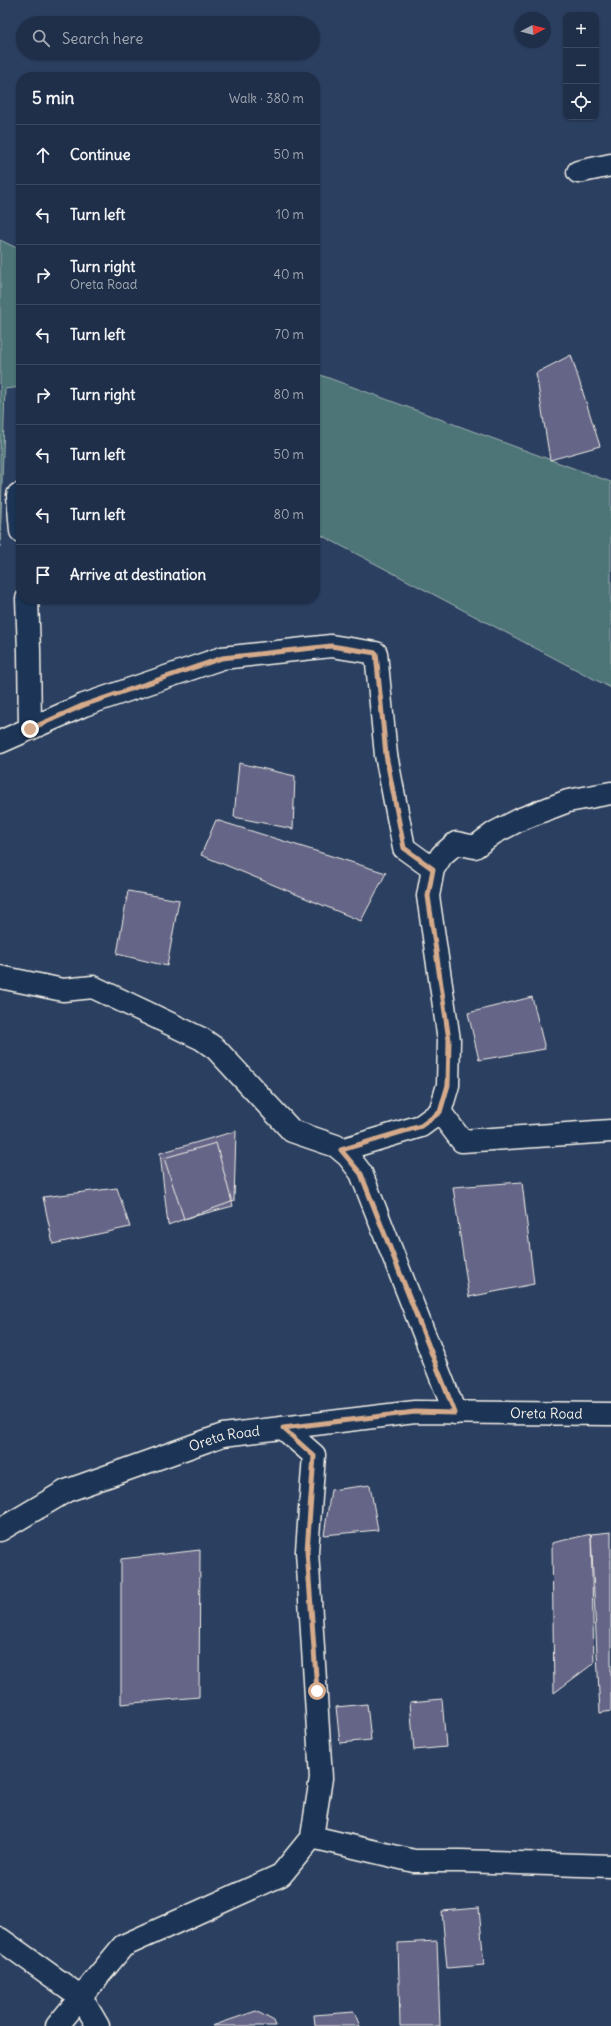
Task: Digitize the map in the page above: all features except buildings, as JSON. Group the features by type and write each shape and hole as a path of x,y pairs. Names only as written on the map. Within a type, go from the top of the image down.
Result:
{"street":[{"path":"578,172 611,165"},
{"path":"27,604 30,650 30,729"},
{"path":"0,742 84,705 222,658 331,646 376,653 386,755 404,848 433,869"},
{"path":"341,1150 421,1126 440,1112 448,1085 449,1040 428,896 433,869 442,855 456,843 475,847 494,833 521,819 568,801 611,793"},
{"path":"0,977 63,990 93,987 202,1039 216,1049 292,1130 336,1146 341,1150 361,1174 455,1413"},
{"path":"440,1112 462,1141 611,1131"},
{"name":"Oreta Road","path":"0,1530 66,1491 223,1435 415,1412 611,1414"},
{"path":"57,2026 123,1946 280,1875 312,1837 321,1778 307,1551 314,1456 283,1428"},
{"path":"312,1837 414,1861 460,1860 611,1866"},
{"path":"0,1939 81,1998 98,2026"}],"green space":[{"path":"0,240 16,248 16,388 5,389 0,547"},
{"path":"320,375 611,482 611,688 320,535"}],"route":[{"path":"30,729 84,705 222,658 331,646 376,653 386,755 404,848 433,869 428,896 449,1040 448,1085 440,1112 421,1126 341,1150 348,1156 361,1174 455,1413 415,1412 283,1428 314,1456 307,1551 317,1691"}]}
